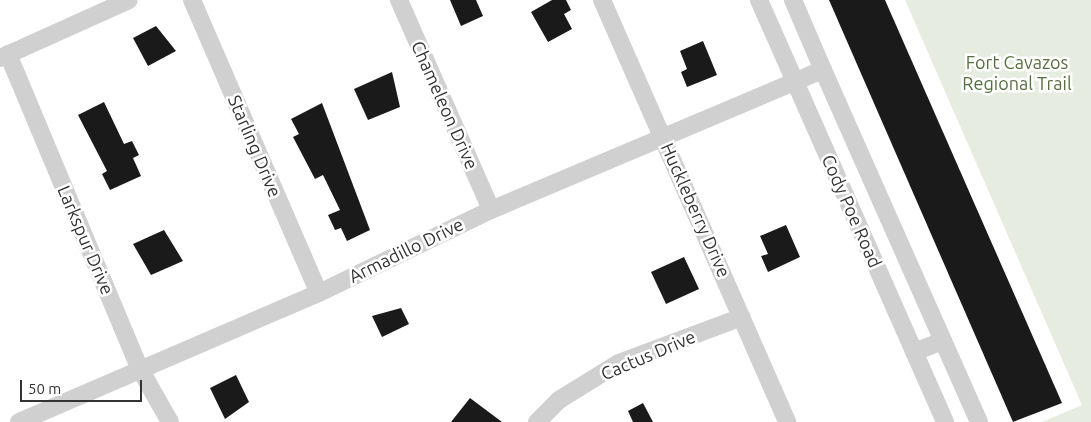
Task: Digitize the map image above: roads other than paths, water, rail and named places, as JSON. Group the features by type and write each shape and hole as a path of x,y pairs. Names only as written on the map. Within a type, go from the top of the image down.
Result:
{"street":[{"path":"4,56 129,0"},
{"name":"Starling Drive","path":"192,0 318,293"},
{"name":"Chameleon Drive","path":"399,0 490,210"},
{"name":"Huckleberry Drive","path":"602,0 787,422"},
{"name":"Cody Poe Road","path":"759,0 945,422"},
{"path":"793,0 979,422"},
{"name":"Larkspur Drive","path":"4,56 140,369 170,422"},
{"name":"Armadillo Drive","path":"19,422 318,293 490,210 823,70"},
{"name":"Cactus Drive","path":"537,422 559,400 619,363 742,317"},
{"path":"914,352 943,341"}],"park label":[{"name":"Fort Cavazos Regional Trail","path":"1017,73"}]}
